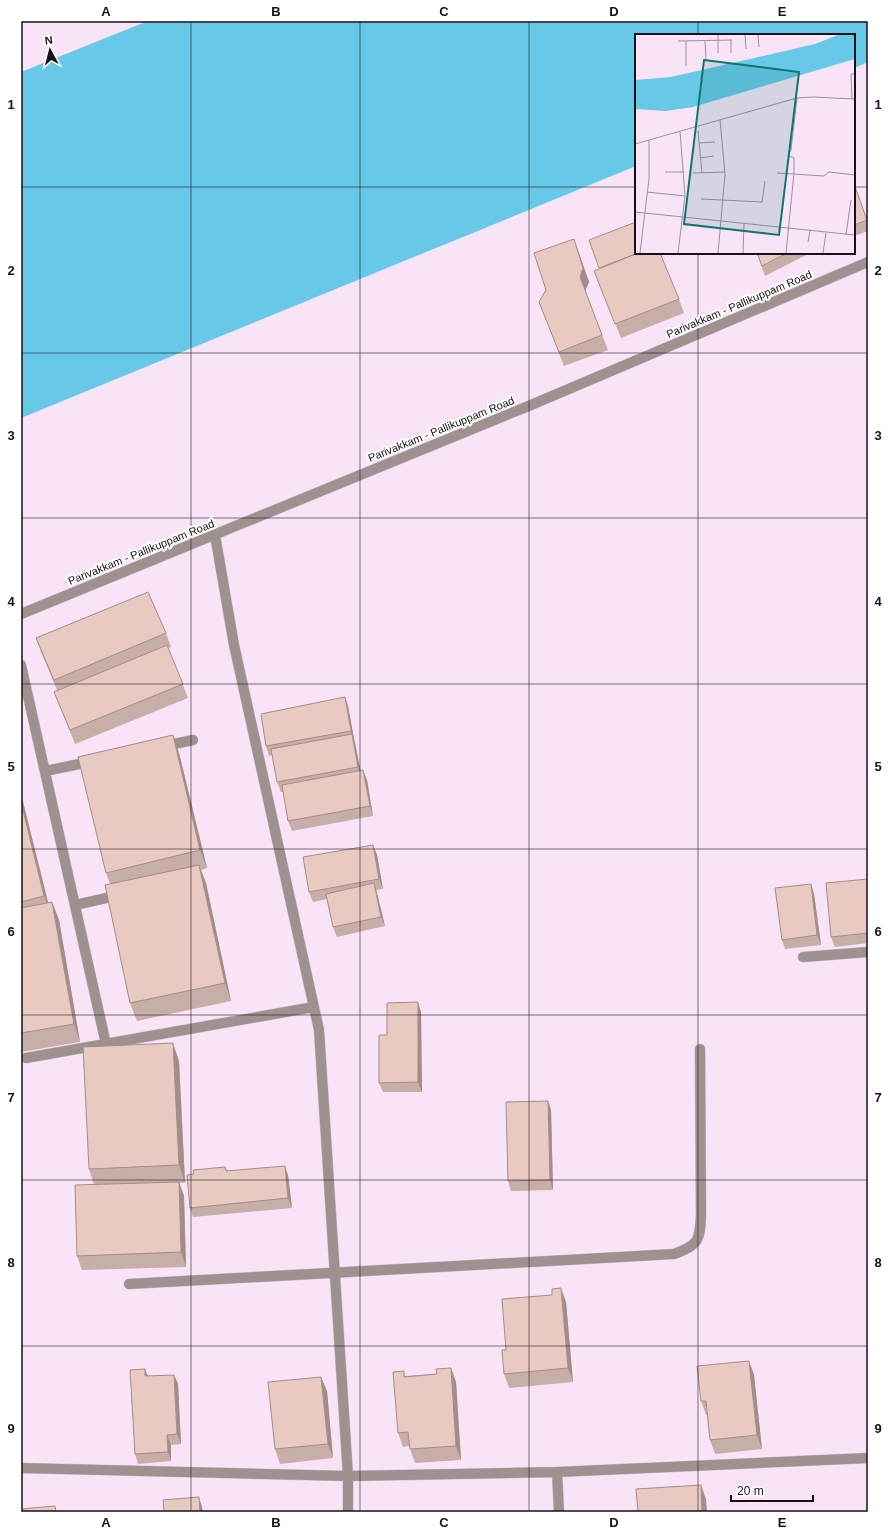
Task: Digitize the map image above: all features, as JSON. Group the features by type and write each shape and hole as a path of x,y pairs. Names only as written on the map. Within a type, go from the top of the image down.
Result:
{"street":[{"name":"Parivakkam - Pallikuppam Road","path":"21,614 531,405 868,262"},
{"path":"215,535 234,645 319,1030 348,1476 348,1512"},
{"path":"21,666 106,1044"},
{"path":"154,748 193,740"},
{"path":"45,771 107,758"},
{"path":"74,905 128,893"},
{"path":"803,957 868,952"},
{"path":"26,1058 314,1007"},
{"path":"129,1284 674,1254 692,1247 700,1234 701,1214 700,1049"},
{"path":"21,1468 348,1476 557,1472 868,1458"},
{"path":"557,1472 559,1512"}],"water":[{"path":"148,21 868,21 868,62 855,68 855,34 635,34 635,166 21,418 21,72"}],"building":[{"path":"855,187 867,220 855,225"},
{"path":"635,222 635,254 599,268 589,240"},
{"path":"574,239 583,268 580,277 602,335 559,352 539,302 546,290 534,253"},
{"path":"636,254 660,254 679,299 615,324 594,271"},
{"path":"757,254 785,254 762,266"},
{"path":"148,592 166,633 54,680 36,638"},
{"path":"167,645 183,684 70,730 54,692"},
{"path":"345,697 351,731 266,746 261,714"},
{"path":"352,734 358,767 277,782 271,749"},
{"path":"173,735 200,850 106,873 78,757"},
{"path":"363,770 370,806 288,821 282,785"},
{"path":"21,802 44,896 21,902"},
{"path":"373,845 379,879 309,892 303,857"},
{"path":"199,865 225,983 130,1003 105,885"},
{"path":"868,879 868,933 831,937 826,883"},
{"path":"374,883 381,917 333,927 326,894"},
{"path":"811,884 817,935 782,940 775,888"},
{"path":"52,902 74,1024 21,1033 21,908"},
{"path":"418,1002 418,1082 379,1083 379,1035 387,1035 387,1003"},
{"path":"173,1043 179,1165 89,1169 83,1047"},
{"path":"548,1101 550,1180 508,1181 506,1102"},
{"path":"285,1166 288,1198 190,1208 187,1175 194,1174 193,1170 225,1167 226,1171"},
{"path":"179,1182 181,1252 77,1256 75,1185"},
{"path":"561,1288 568,1368 504,1374 502,1350 506,1350 502,1299 552,1295 552,1289"},
{"path":"749,1361 757,1435 710,1440 706,1401 701,1401 697,1366"},
{"path":"451,1368 456,1446 410,1449 408,1432 398,1433 393,1372 404,1371 404,1377 437,1374 436,1369"},
{"path":"145,1369 145,1376 174,1375 177,1434 167,1435 168,1452 135,1454 130,1370"},
{"path":"321,1377 328,1444 275,1449 268,1382"},
{"path":"701,1485 702,1512 638,1512 636,1489"},
{"path":"199,1497 200,1512 164,1512 163,1500"},
{"path":"55,1506 56,1512 21,1512 21,1509"}]}
